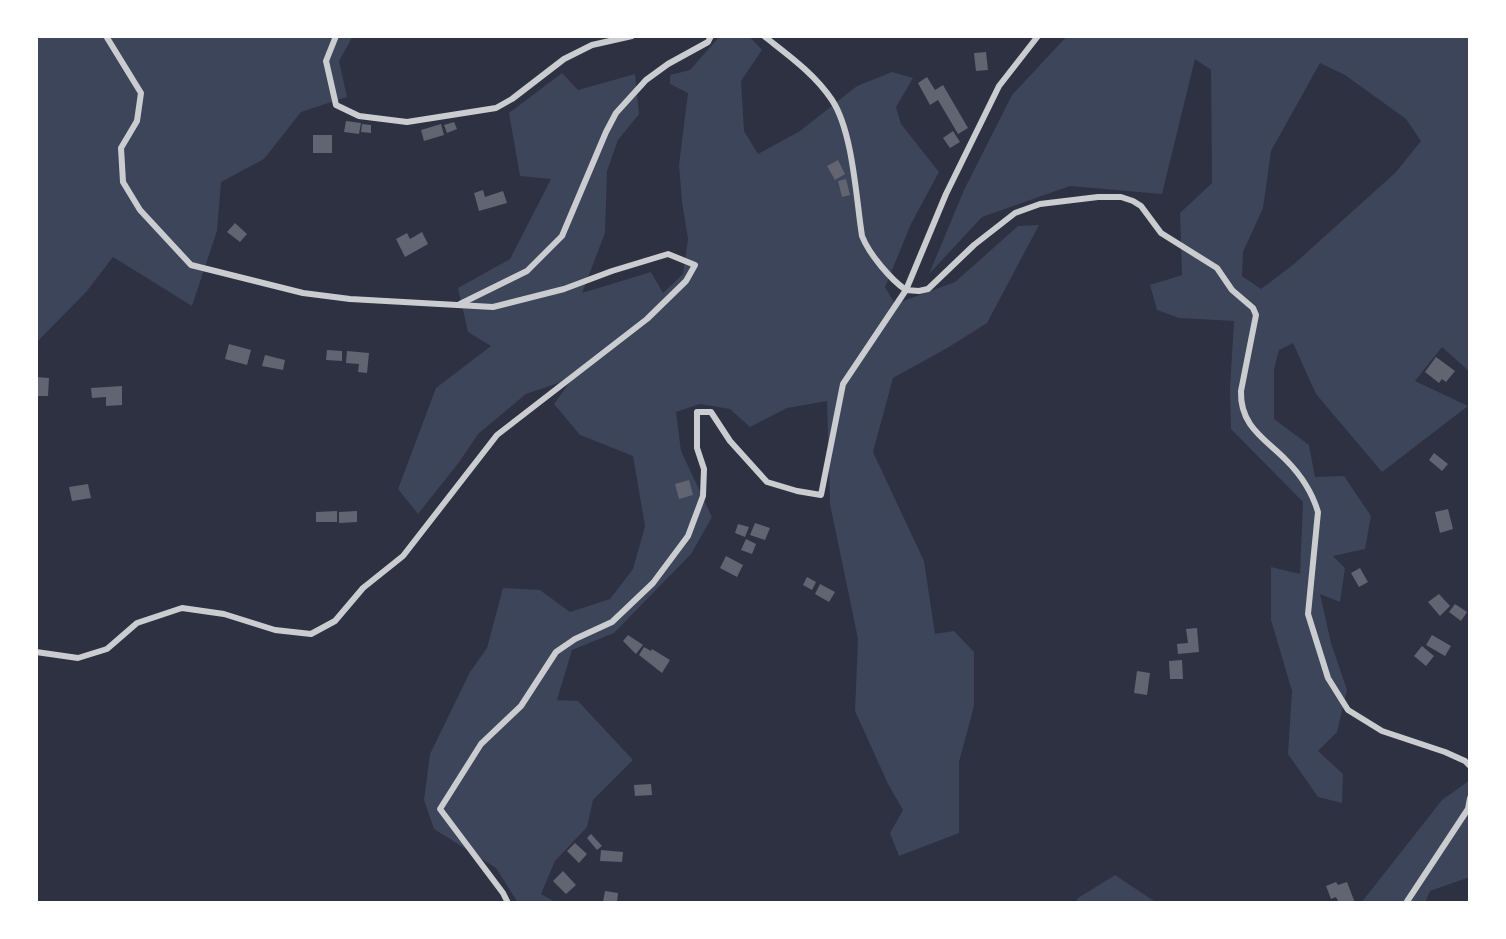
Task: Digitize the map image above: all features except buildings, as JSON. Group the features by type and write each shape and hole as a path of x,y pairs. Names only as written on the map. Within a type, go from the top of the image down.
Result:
{"street":[{"path":"36,652 78,658 108,649 137,623 182,608 224,614 275,630 311,634 335,621 363,588 403,556 496,435 647,319 686,281 695,265 668,254 564,289 493,307 350,299 303,293 190,265 140,210 123,182 121,148 137,122 141,93 106,36"},
{"path":"336,36 326,61 336,105 359,116 407,122 496,108 512,99 564,59 592,45 632,36"},
{"path":"457,305 527,271 562,236 616,113 646,80 668,64 708,42 711,36"},
{"path":"764,36 797,62 832,100 843,123 850,150 862,236 873,256 906,291"},
{"path":"508,903 503,893 440,809 481,744 521,706 556,652 575,639 612,622 653,584 688,536 703,496 704,469 697,448 697,412 711,412 730,441 767,482 821,495 843,384 906,291 946,194 999,86 1038,36"},
{"path":"906,291 928,289 974,245 1015,213 1040,204 1098,196 1121,197 1133,201 1141,206 1161,233 1217,268 1232,290 1253,308 1256,315 1241,391 1244,415 1254,430 1287,461 1303,480 1314,498 1318,512 1308,614 1328,678 1348,710 1382,731 1445,752 1465,761 1470,766"},
{"path":"1406,903 1468,809 1470,798"}],"shaded area":[{"path":"36,36 353,36 339,61 347,97 301,112 264,159 221,182 217,231 192,306 113,257 87,291 36,343"},
{"path":"720,36 749,36 762,50 741,81 744,131 758,154 800,131 857,86 892,72 913,78 896,107 901,124 939,172 911,224 885,287 895,304 955,282 1018,226 1039,225 987,323 893,378 873,452 924,561 935,634 954,631 974,652 974,706 959,762 959,833 899,856 890,833 903,810 888,784 855,711 858,639 830,504 827,401 787,408 750,427 730,409 700,404 676,412 681,451 712,517 691,554 614,633 572,650 557,700 578,701 633,760 593,800 587,827 555,861 541,894 557,903 518,903 496,868 434,829 424,800 430,754 470,672 487,648 503,588 540,590 570,612 610,599 633,569 645,526 633,456 580,435 554,404 573,378 526,394 478,434 418,514 398,489 436,388 491,346 468,332 458,288 510,259 551,179 520,176 509,113 562,73 578,90 635,74 639,114 618,140 607,171 605,233 582,293 651,272 663,293 683,274 688,239 679,165 688,93 670,84 670,75 690,70"},
{"path":"1067,36 1470,36 1470,372 1442,347 1415,381 1468,406 1382,472 1316,394 1293,343 1279,350 1274,369 1274,419 1309,445 1315,477 1344,476 1371,516 1365,549 1333,556 1345,568 1340,602 1320,594 1331,643 1347,690 1337,732 1318,751 1343,774 1342,803 1318,797 1288,754 1292,691 1271,620 1271,567 1300,574 1303,502 1231,429 1230,388 1234,321 1179,318 1157,310 1150,285 1182,275 1180,213 1212,183 1211,70 1195,59 1162,194 1070,186 982,217 929,274 964,190 1012,95","holes":["1320,63 1345,75 1406,119 1421,141 1395,173 1294,264 1261,289 1242,276 1243,252 1263,208 1271,151"]},
{"path":"1470,780 1470,877 1430,891 1425,903 1361,903 1442,800"},
{"path":"1115,875 1157,903 1076,903 1078,898"}]}
